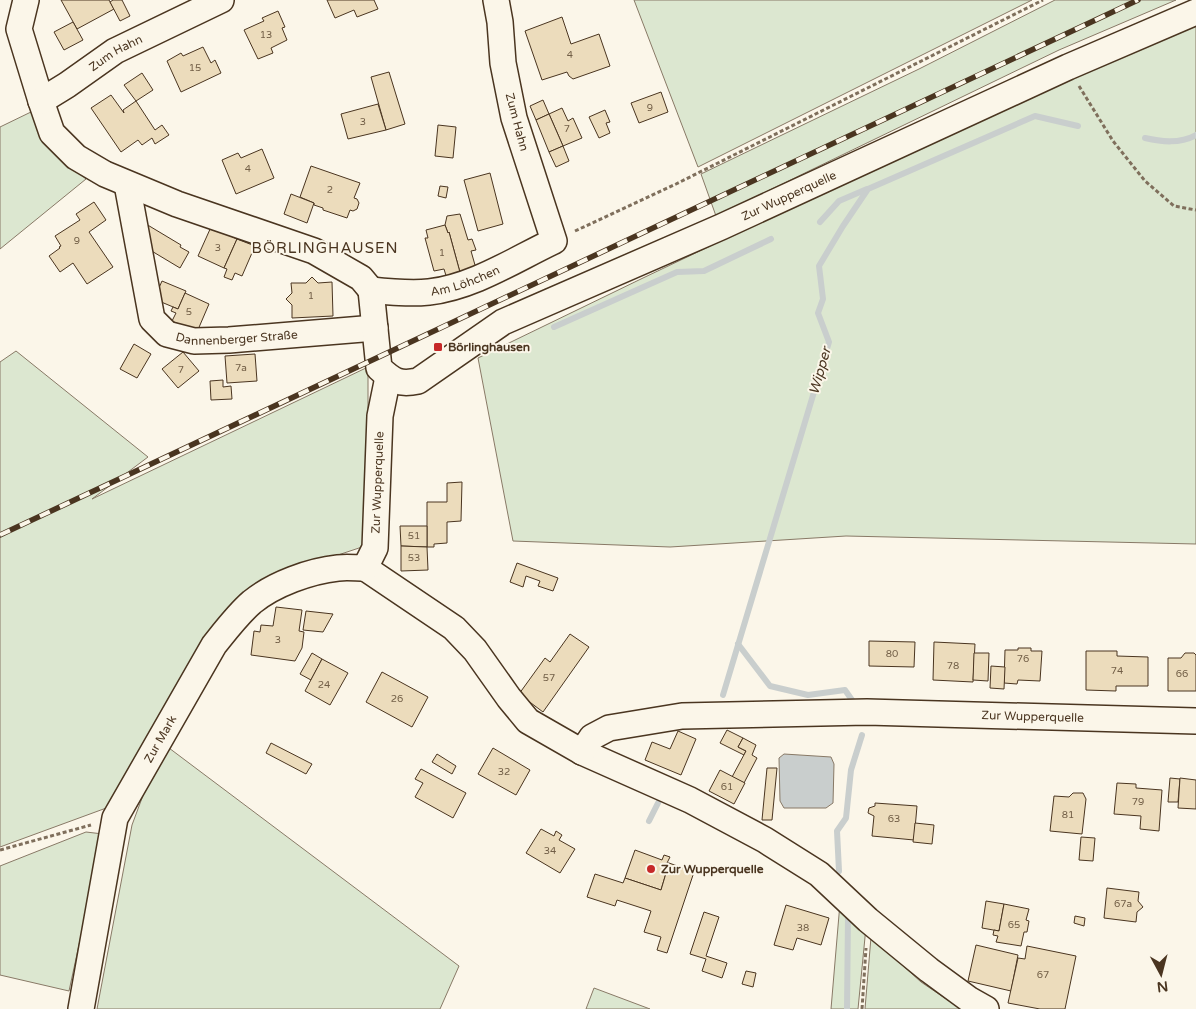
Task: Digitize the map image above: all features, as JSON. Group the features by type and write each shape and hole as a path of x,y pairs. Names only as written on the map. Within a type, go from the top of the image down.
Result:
{"street":[{"path":"26,0 10,31 41,101 52,133 76,157 105,174 177,204 314,251 361,278 371,290 379,368 388,377"},
{"name":"Zum Hahn","path":"41,101 115,51 220,0"},
{"name":"Zum Hahn","path":"496,0 500,22 503,63 514,118 554,241"},
{"name":"Zur Wupperquelle","path":"365,568 375,548 380,416 388,377 404,384 418,381 503,322 721,227 1068,67 1196,12"},
{"name":"Dannenberger Straße","path":"128,184 152,319 167,334 194,341 202,341 375,328"},
{"name":"Am Löhchen","path":"371,290 396,293 429,292 458,286 554,241"},
{"name":"Zur Mark","path":"81,1009 115,818 214,645 253,601 280,585 300,577 339,567 365,568"},
{"path":"365,568 454,628 476,650 509,698 528,721 582,752 690,800 765,840 818,874 868,920 929,970 970,1000 986,1009"},
{"name":"Zur Wupperquelle","path":"582,752 592,737 609,728 641,721 682,716 867,712 1196,721"}],"path":[{"path":"554,241 676,184 1043,0"},
{"path":"1068,67 1113,141 1145,182 1174,206 1196,210"},
{"path":"0,850 115,818"},
{"path":"862,1009 868,920"}],"green space":[{"path":"634,0 1032,0 698,167"},
{"path":"1055,0 1176,0 1059,50 716,216 701,174 919,69"},
{"path":"1196,20 1196,544 846,536 670,547 513,541 478,358 1084,68"},
{"path":"33,111 70,165 86,179 0,249 0,127"},
{"path":"16,351 148,457 92,499 368,367 368,539 362,547 293,570 266,583 109,807 0,847 0,362"},
{"path":"169,748 459,966 440,1009 97,1009 132,825 145,790"},
{"path":"86,832 103,834 69,991 0,975 0,866"},
{"path":"840,903 866,927 858,1009 831,1009"},
{"path":"871,937 921,982 961,1009 865,1009"},
{"path":"594,988 650,1009 586,1009"}],"shaded area":[{"path":"784,754 831,757 834,764 833,803 826,808 784,808 780,801 779,758"}],"building":[{"path":"61,0 109,0 114,9 77,29"},
{"path":"122,0 130,16 120,21 110,2"},
{"path":"327,0 374,0 378,9 357,17 354,10 335,18"},
{"path":"278,11 285,27 282,28 287,40 271,48 273,53 258,59 244,30 264,21 262,18"},
{"path":"562,17 571,44 599,34 610,66 573,79 567,72 542,80 525,31"},
{"path":"73,22 83,40 64,50 54,32"},
{"path":"203,47 211,63 215,60 221,73 181,92 167,61 181,53 183,56"},
{"path":"389,72 405,124 386,130 371,77"},
{"path":"142,73 153,90 136,101 124,85"},
{"path":"661,92 668,112 639,123 631,103"},
{"path":"111,95 124,113 123,110 136,101 155,130 162,125 169,135 155,144 152,138 142,145 138,140 121,152 91,108"},
{"path":"543,100 549,114 536,120 530,106"},
{"path":"378,104 386,130 348,139 341,114"},
{"path":"562,108 568,121 573,118 582,138 563,146 549,114"},
{"path":"605,110 610,122 606,123 610,133 599,138 589,117"},
{"path":"549,114 563,146 549,152 536,120"},
{"path":"438,125 456,127 453,158 435,156"},
{"path":"563,146 569,161 556,167 549,152"},
{"path":"262,149 274,178 236,194 222,160 238,153 241,158"},
{"path":"311,166 360,183 354,198 359,203 357,209 350,210 347,218 323,210 323,208 300,197"},
{"path":"490,173 503,224 478,231 464,180"},
{"path":"440,186 448,187 446,198 438,196"},
{"path":"291,194 314,203 307,223 284,214"},
{"path":"94,202 106,220 89,232 113,267 87,284 73,263 60,272 49,256 61,246 55,236 80,220 76,214"},
{"path":"460,214 468,240 472,239 476,250 471,251 477,272 461,276 449,232 445,225 447,216"},
{"path":"146,224 181,245 180,247 189,252 180,268 145,247"},
{"path":"445,225 449,232 461,276 447,279 444,269 434,271 425,238 428,238 426,230"},
{"path":"211,227 237,239 224,268 198,256"},
{"path":"237,239 255,246 242,276 235,273 232,280 224,277 227,269 224,268"},
{"path":"312,277 318,283 332,282 333,316 292,318 292,305 286,299 292,293 291,283 306,283"},
{"path":"162,281 186,291 178,309 154,299"},
{"path":"185,293 209,304 197,332 172,321 176,313 171,311 173,307 178,309"},
{"path":"134,344 151,354 137,378 120,369"},
{"path":"183,352 199,371 178,388 162,369"},
{"path":"255,354 257,381 227,383 225,356"},
{"path":"223,380 223,387 231,386 232,399 211,400 210,381"},
{"path":"462,482 461,521 447,522 447,543 434,544 434,547 427,547 427,502 447,502 447,483"},
{"path":"400,526 427,526 427,547 401,546"},
{"path":"401,546 427,547 428,570 401,571"},
{"path":"517,563 558,578 553,591 538,586 540,581 526,576 523,587 510,582"},
{"path":"276,607 302,610 299,631 304,632 302,648 295,661 251,655 254,631 260,632 261,625 273,626"},
{"path":"306,611 333,614 323,632 303,630"},
{"path":"570,634 589,647 543,712 519,694 545,658 550,662"},
{"path":"869,641 915,642 914,667 869,666"},
{"path":"934,642 975,644 973,682 933,680"},
{"path":"1018,648 1031,648 1031,651 1042,651 1040,681 1018,680 1017,684 1004,683 1005,650 1018,650"},
{"path":"1086,651 1117,651 1117,656 1148,657 1148,686 1116,686 1116,691 1086,690"},
{"path":"312,653 322,659 311,680 300,674"},
{"path":"974,653 989,653 988,681 973,680"},
{"path":"1185,653 1194,653 1196,655 1196,691 1168,691 1168,658 1181,658"},
{"path":"322,659 348,673 330,705 305,691"},
{"path":"991,666 1005,667 1004,689 990,688"},
{"path":"382,672 428,697 412,727 366,702"},
{"path":"727,730 743,738 738,747 746,751 744,755 720,743"},
{"path":"678,731 696,739 681,775 645,760 652,742 670,749"},
{"path":"743,738 756,745 752,755 757,758 744,783 732,777 746,751 738,747"},
{"path":"271,743 312,764 306,774 266,753"},
{"path":"493,748 530,770 516,795 478,774"},
{"path":"437,754 456,766 452,774 432,762"},
{"path":"767,768 777,768 772,820 762,820"},
{"path":"421,769 466,793 453,818 415,797 423,783 415,779"},
{"path":"720,770 745,783 734,804 709,791"},
{"path":"1170,778 1180,779 1178,802 1168,802"},
{"path":"1180,778 1196,780 1196,809 1178,808"},
{"path":"1117,783 1136,784 1136,788 1162,790 1159,831 1140,829 1141,816 1114,814"},
{"path":"1073,793 1083,793 1086,799 1082,834 1050,831 1054,796 1069,797"},
{"path":"875,803 917,806 914,840 872,836 874,816 868,813 869,808 875,806"},
{"path":"915,823 934,825 932,844 913,842"},
{"path":"541,829 554,836 556,831 562,835 559,840 575,849 560,873 526,853"},
{"path":"1081,837 1095,838 1093,861 1079,860"},
{"path":"635,850 662,860 664,855 670,857 661,890 625,878"},
{"path":"669,863 694,872 667,953 657,950 661,937 644,932 651,911 617,900 615,906 587,897 595,874 623,883 625,878 661,890"},
{"path":"1107,888 1139,892 1138,901 1143,907 1137,912 1136,922 1104,918"},
{"path":"986,901 1004,904 999,931 982,928"},
{"path":"1004,904 1029,909 1026,920 1029,921 1027,932 1024,932 1021,946 996,942 998,936 993,935 994,930 999,931"},
{"path":"786,905 829,918 821,945 797,938 793,950 774,945"},
{"path":"704,912 719,917 706,956 727,963 722,978 702,971 706,959 690,954"},
{"path":"1075,916 1085,918 1084,926 1074,923"},
{"path":"976,945 1018,955 1011,991 968,981"},
{"path":"1027,946 1076,956 1065,1009 1040,1009 1008,1003 1018,958 1025,959"},
{"path":"746,971 756,973 753,987 742,984"}],"waterway":[{"name":"Wipper","path":"723,695 829,342 818,313 823,299 819,266 843,226 868,189 1035,116 1078,126"},
{"name":"Wipper","path":"1145,138 1171,141 1184,140 1196,135"},
{"path":"820,222 839,201 867,189"},
{"path":"554,327 677,272 704,271 771,239"},
{"path":"738,644 770,686 808,695 845,690 852,700"},
{"path":"839,871 837,831 846,818 851,770 862,735"},
{"name":"Wipper","path":"649,821 658,803"},
{"path":"847,1009 848,918"}],"railway":[{"path":"0,535 1138,0"}],"place":[{"name":"Börlinghausen","path":"438,347"},
{"name":"Zur Wupperquelle","path":"651,869"}],"district":[{"name":"BÖRLINGHAUSEN","path":"325,248"}]}
